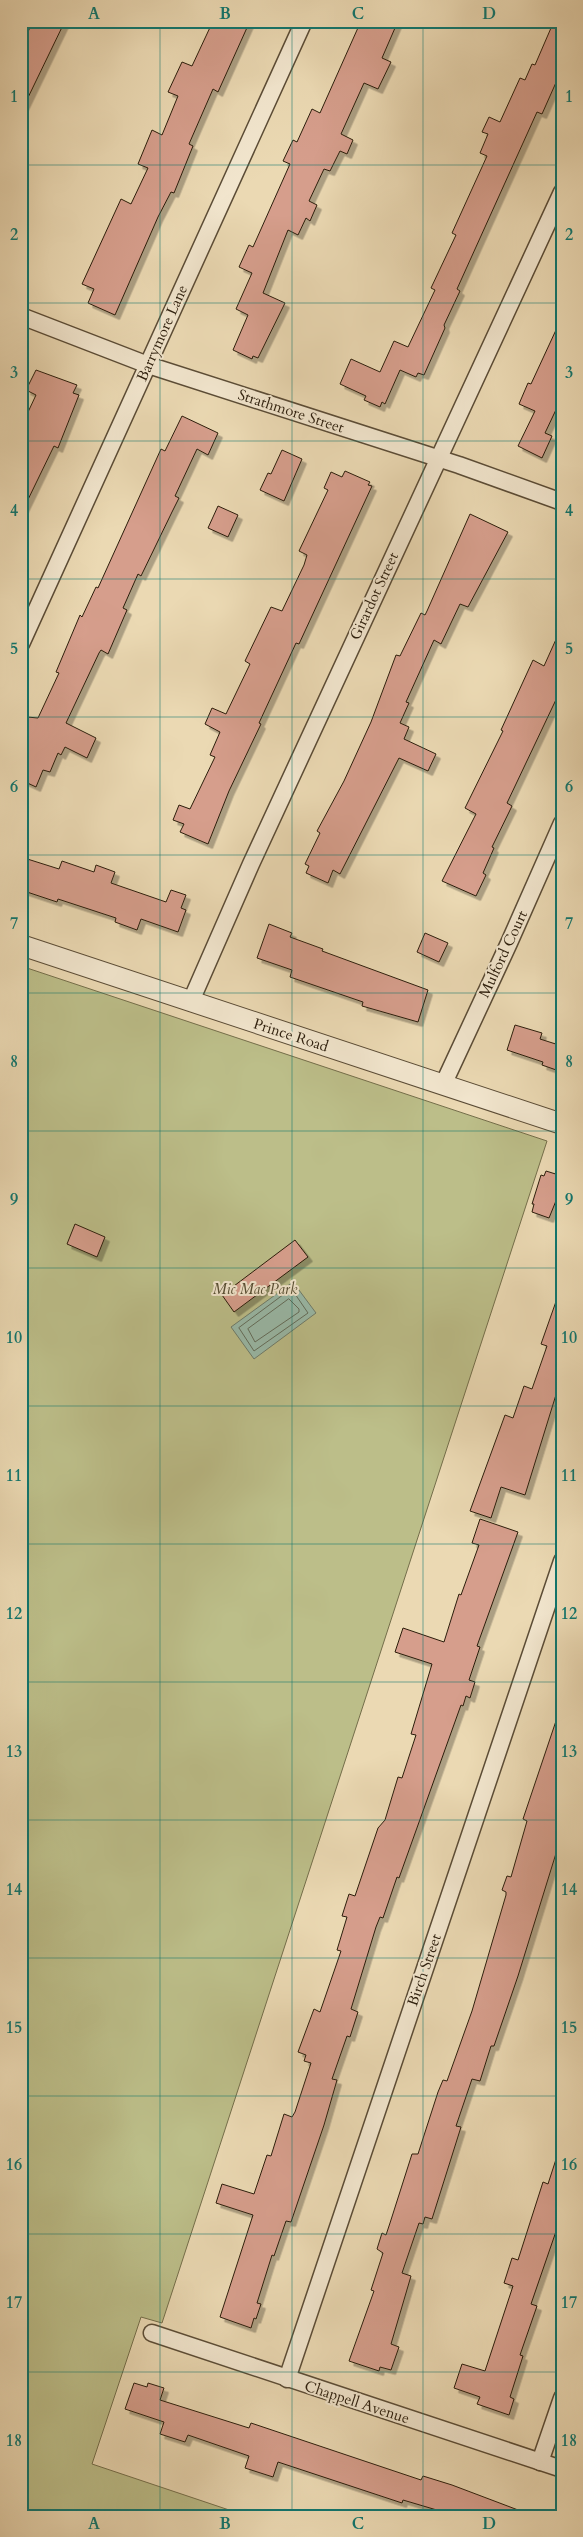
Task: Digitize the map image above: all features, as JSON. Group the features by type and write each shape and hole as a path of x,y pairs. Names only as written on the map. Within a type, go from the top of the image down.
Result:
{"street":[{"name":"Barrymore Lane","path":"21,644 304,21"},
{"name":"Girardot Street","path":"191,1002 247,872 437,458 562,192"},
{"name":"Strathmore Street","path":"21,316 148,365 437,458 562,502"},
{"name":"Mulford Court","path":"443,1085 562,823"},
{"name":"Prince Road","path":"21,945 562,1124"},
{"name":"Birch Street","path":"286,2379 562,1561"},
{"name":"Chappell Avenue","path":"152,2333 562,2469"},
{"path":"540,2462 562,2398"}],"green space":[{"name":"Mic Mac Park","path":"21,966 547,1141 162,2323 141,2317 92,2464 247,2516 21,2516"}],"water":[{"path":"293,1282 316,1313 254,1359 231,1327"}],"building":[{"path":"33,21 65,21 21,112 21,47"},
{"path":"213,21 250,21 218,92 213,89 189,144 193,146 174,193 171,192 158,217 115,315 88,303 94,289 82,284 121,199 131,204 148,168 138,164 152,130 162,135 178,96 168,92 182,62 192,66"},
{"path":"361,21 398,21 382,58 391,62 378,89 364,83 341,134 353,140 347,154 340,151 330,171 324,169 309,201 317,205 310,221 306,218 298,235 288,230 263,293 285,303 258,358 253,356 252,359 233,350 248,315 236,309 252,273 239,267 249,245 253,247 290,164 283,161 293,140 297,142 312,109 320,113"},
{"path":"554,21 562,21 562,69 542,114 537,112 457,289 460,291 424,375 418,373 416,377 400,370 385,404 382,402 380,407 364,400 366,396 340,384 351,359 380,372 394,341 408,347 435,290 431,288 456,235 452,233 487,156 480,153 488,134 482,132 489,117 500,122 520,78 525,80 532,64 535,65"},
{"path":"562,317 562,397 545,433 552,436 542,458 518,446 535,411 519,404 528,383 531,384"},
{"path":"36,370 77,385 73,393 79,395 58,448 54,446 21,514 21,427 36,395 26,390"},
{"path":"182,416 218,433 208,455 197,449 175,496 179,498 141,576 138,574 123,608 127,610 108,654 101,650 99,653 66,723 96,738 87,758 65,747 61,755 58,753 50,772 43,770 36,787 21,780 21,730 27,717 38,718 59,673 56,672 80,615 82,617 96,587 98,588 161,449 165,451"},
{"path":"282,450 302,459 284,501 260,490 268,473 271,474"},
{"path":"345,471 370,482 368,485 372,486 299,644 296,643 259,723 261,724 229,791 208,844 180,832 184,824 173,820 179,805 190,809 215,757 210,755 220,732 205,724 212,708 226,714 250,664 245,661 271,607 282,611 304,565 307,555 299,551 328,490 324,488 331,472 342,477"},
{"path":"218,506 238,515 228,537 208,528"},
{"path":"470,514 508,532 468,607 460,604 441,644 434,640 406,702 409,703 400,723 409,727 404,739 436,754 428,771 399,758 340,874 333,870 328,883 306,873 309,866 305,864 320,833 317,831 344,781 371,722 396,655 400,656 421,613 425,615"},
{"path":"562,626 562,687 507,803 512,806 492,847 494,848 483,873 486,875 476,896 442,881 476,814 465,808 503,731 501,730 533,660 544,666"},
{"path":"21,857 59,869 62,861 94,872 96,865 115,872 111,883 166,902 171,890 186,895 181,908 186,910 178,932 141,919 137,930 115,922 116,918 58,899 57,902 21,890"},
{"path":"269,924 292,933 290,937 323,949 322,951 428,990 418,1022 362,1006 363,1002 290,977 292,970 257,958"},
{"path":"425,933 448,943 439,962 417,952"},
{"path":"515,1025 542,1033 540,1039 562,1046 562,1072 542,1065 543,1062 507,1050"},
{"path":"546,1171 562,1176 562,1186 549,1218 532,1212 534,1204 532,1204 541,1175 544,1176"},
{"path":"75,1224 105,1237 97,1257 67,1244"},
{"path":"295,1240 308,1257 234,1312 222,1295"},
{"path":"559,1293 562,1293 562,1386 559,1385 525,1495 501,1487 491,1518 470,1511 505,1415 513,1418 524,1386 532,1389 547,1346 541,1344"},
{"path":"480,1519 518,1532 477,1646 480,1647 469,1680 475,1682 470,1698 466,1696 463,1706 461,1705 399,1878 397,1877 383,1918 380,1917 376,1927 351,2009 358,2012 350,2037 347,2036 332,2079 337,2080 324,2125 291,2222 286,2221 274,2256 272,2255 257,2303 261,2304 251,2328 220,2317 253,2215 216,2203 222,2184 254,2194 267,2155 271,2156 284,2114 292,2117 295,2112 311,2063 304,2061 306,2055 298,2052 314,2009 320,2012 341,1951 337,1950 347,1917 342,1916 349,1894 355,1896 378,1828 385,1820 398,1777 402,1778 416,1735 411,1734 432,1664 395,1652 403,1628 444,1642 459,1594 461,1595 479,1545 472,1543"},
{"path":"559,1712 562,1712 562,1834 494,2046 491,2046 480,2081 472,2079 456,2126 461,2127 432,2219 425,2217 423,2224 419,2223 402,2273 411,2276 391,2344 399,2347 391,2370 380,2367 379,2371 349,2361 374,2291 371,2290 383,2253 377,2249 382,2233 386,2235 412,2154 418,2154 438,2092 443,2080 447,2081 472,2011 506,1895 506,1892 502,1890 507,1876 511,1877 527,1821 523,1819"},
{"path":"559,2150 562,2151 562,2214 531,2304 537,2306 520,2355 523,2356 510,2397 514,2399 509,2415 477,2404 480,2397 454,2388 462,2364 485,2371 513,2286 504,2283 512,2258 518,2260 543,2182 548,2184"},
{"path":"134,2383 147,2387 148,2383 164,2388 160,2400 249,2428 251,2423 421,2480 423,2476 452,2485 526,2513 526,2516 457,2516 403,2500 402,2503 278,2462 273,2477 245,2468 249,2456 188,2435 185,2442 160,2434 164,2422 125,2409"}]}
